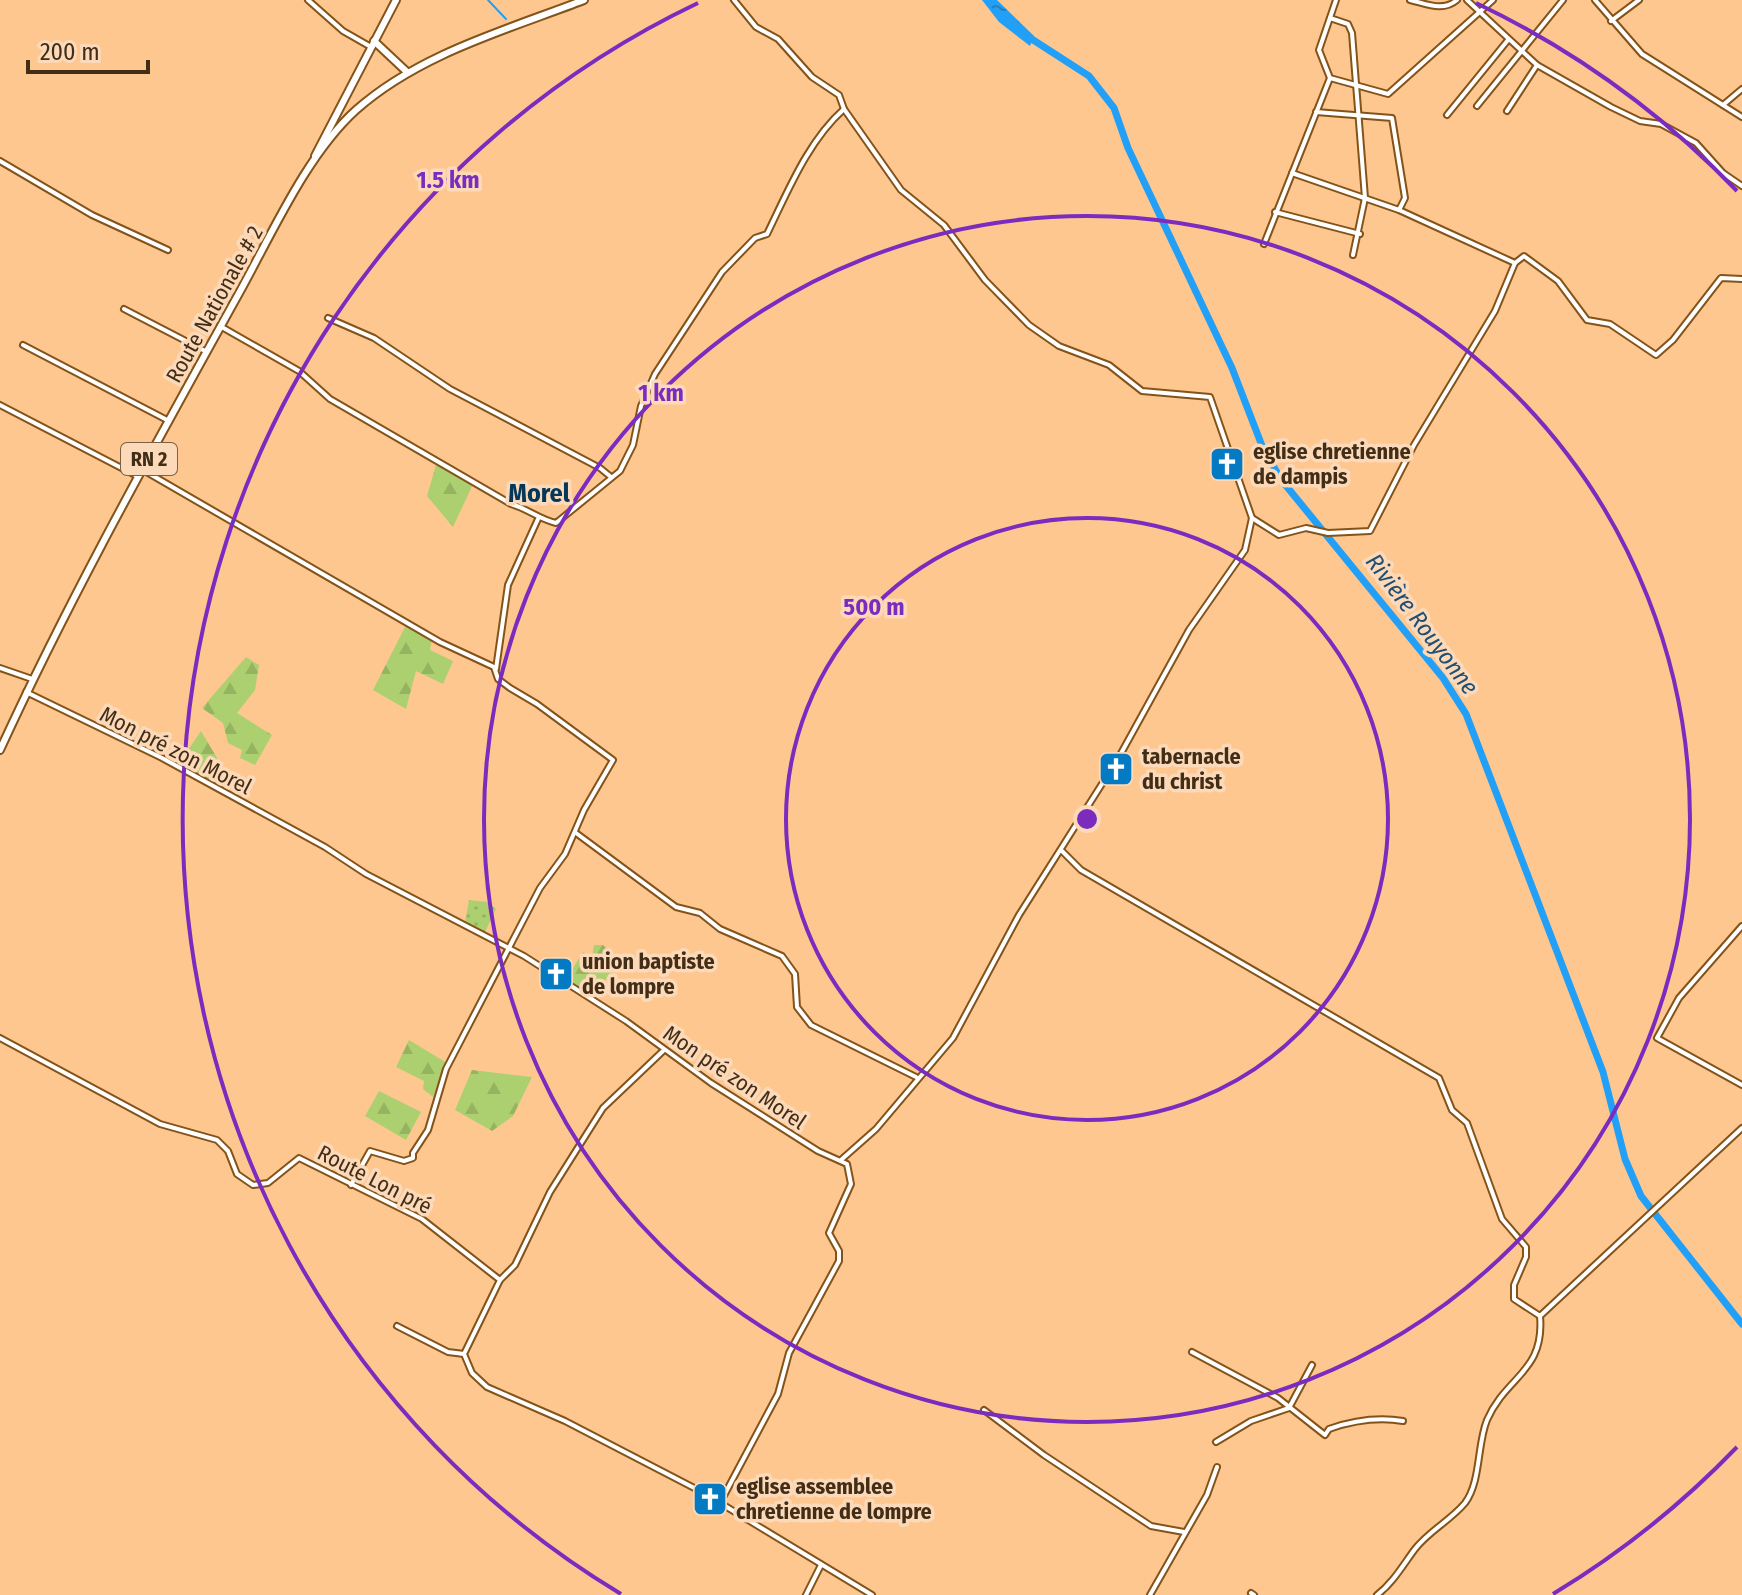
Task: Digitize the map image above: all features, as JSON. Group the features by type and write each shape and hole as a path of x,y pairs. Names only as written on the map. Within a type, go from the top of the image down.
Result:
{"main road":[{"path":"307,174 396,0"},
{"name":"Route Nationale # 2","path":"0,750 32,679 220,326 307,174 347,119 407,72 584,0"},
{"path":"372,44 407,72"}],"street":[{"path":"308,0 343,31 372,44"},
{"path":"720,1503 778,1394 789,1353 839,1261 839,1251 829,1233 851,1184 847,1164 841,1160 876,1129 916,1077 938,1059 953,1038 1037,883 1062,851 1189,630 1240,561 1252,518 1210,397 1142,391 1109,365 1059,346 1029,325 985,280 944,225 901,190 844,109 839,95 812,77 778,39 756,27 734,0"},
{"path":"1264,244 1330,78 1319,50 1336,0"},
{"path":"1410,0 1439,7 1448,7 1457,0"},
{"path":"1467,0 1537,65 1611,107 1640,121 1661,124 1696,143 1723,173 1742,186"},
{"path":"1330,78 1385,94 1393,92 1493,0"},
{"path":"1477,106 1563,0"},
{"path":"1595,0 1611,21 1651,61 1742,117"},
{"path":"1611,21 1639,0"},
{"path":"1330,18 1350,26 1365,198 1360,234 1353,255"},
{"path":"1447,115 1508,40"},
{"path":"1507,111 1537,65"},
{"path":"1723,105 1742,89"},
{"path":"220,326 299,371 330,399 511,504 526,509 538,519 556,523 612,478 633,445 641,406 655,374 722,272 755,238 767,234 825,124 844,109"},
{"path":"1316,112 1392,118 1405,198 1399,210"},
{"path":"0,161 92,215 168,250"},
{"path":"1292,173 1399,210 1515,263"},
{"path":"1275,212 1360,234"},
{"path":"1252,518 1279,535 1306,528 1328,533 1370,531 1414,445 1495,311 1515,263 1524,256 1558,281 1587,320 1610,324 1656,355 1673,340 1721,278 1742,279"},
{"path":"124,309 207,352"},
{"path":"328,318 374,338 444,385 600,468 612,478"},
{"path":"23,345 57,361 105,391 170,421"},
{"path":"0,405 141,474 440,642 494,667 510,688 537,704 584,742 610,755 610,769 584,810 576,833 540,888 446,1069 428,1130 413,1158 404,1161 370,1151 351,1185"},
{"path":"495,671 508,585 538,519"},
{"path":"0,668 32,679"},
{"name":"Mon pré zon Morel","path":"26,692 162,758 325,847 366,874 509,948 581,991 663,1051 807,1145 841,1160"},
{"path":"576,833 676,907 700,913 720,929 782,956 795,974 797,1007 811,1025 861,1052 906,1069 916,1077"},
{"path":"1062,851 1081,870 1439,1078 1452,1110 1467,1123 1502,1219 1526,1247 1526,1257 1514,1285 1514,1299 1540,1316 1543,1337 1540,1345 1525,1371 1500,1398 1487,1421 1465,1502 1416,1548 1388,1587 1377,1595"},
{"path":"1742,926 1679,998 1657,1038 1742,1085"},
{"name":"Route Lon pré","path":"0,1038 160,1124 217,1140 228,1151 237,1174 253,1185 268,1183 299,1158 422,1219 500,1280"},
{"path":"663,1051 603,1108 550,1192 515,1265 500,1280 464,1354 472,1373 487,1387 565,1421 720,1503 872,1595"},
{"path":"1540,1316 1742,1128"},
{"path":"397,1326 448,1352 464,1354"},
{"path":"1192,1352 1278,1398 1325,1435 1329,1429 1357,1421 1383,1418 1403,1421"},
{"path":"1216,1442 1251,1421 1289,1408 1312,1365"},
{"path":"984,1410 1044,1455 1151,1526 1184,1532"},
{"path":"1150,1595 1215,1480 1217,1467"},
{"path":"806,1595 821,1565"}],"green space":[{"path":"436,465 473,484 453,527 427,496"},
{"path":"406,625 432,640 430,650 453,661 443,684 416,671 406,709 373,690"},
{"path":"246,657 259,665 255,690 237,713 272,735 255,765 240,758 242,750 228,743 223,723 202,708"},
{"path":"201,731 217,758 209,773 217,778 214,785 194,774 200,763 194,761 188,772 177,766"},
{"path":"469,900 487,902 496,909 484,934 465,923"},
{"path":"594,945 603,945 618,960 594,998 565,981 583,952 592,958"},
{"path":"409,1040 447,1063 433,1097 423,1089 424,1081 396,1067"},
{"path":"472,1070 532,1077 513,1116 492,1131 455,1110"},
{"path":"379,1091 421,1112 406,1140 365,1116"}],"water":[{"path":"982,0 997,0 1034,36 1030,46 999,22"}],"waterway":[{"path":"488,0 506,19"},
{"name":"Rivière Rouyonne","path":"1027,36 1089,76 1114,108 1128,148 1232,368 1264,451 1283,482 1443,678 1466,714 1603,1072 1625,1159 1641,1196 1742,1324"}],"place":[{"name":"eglise chretienne de dampis","path":"1227,464"},
{"name":"tabernacle du christ","path":"1116,769"},
{"name":"union baptiste de lompre","path":"556,974"},
{"name":"eglise assemblee chretienne de lompre","path":"710,1499"}],"district":[{"name":"Morel","path":"539,493"}]}
